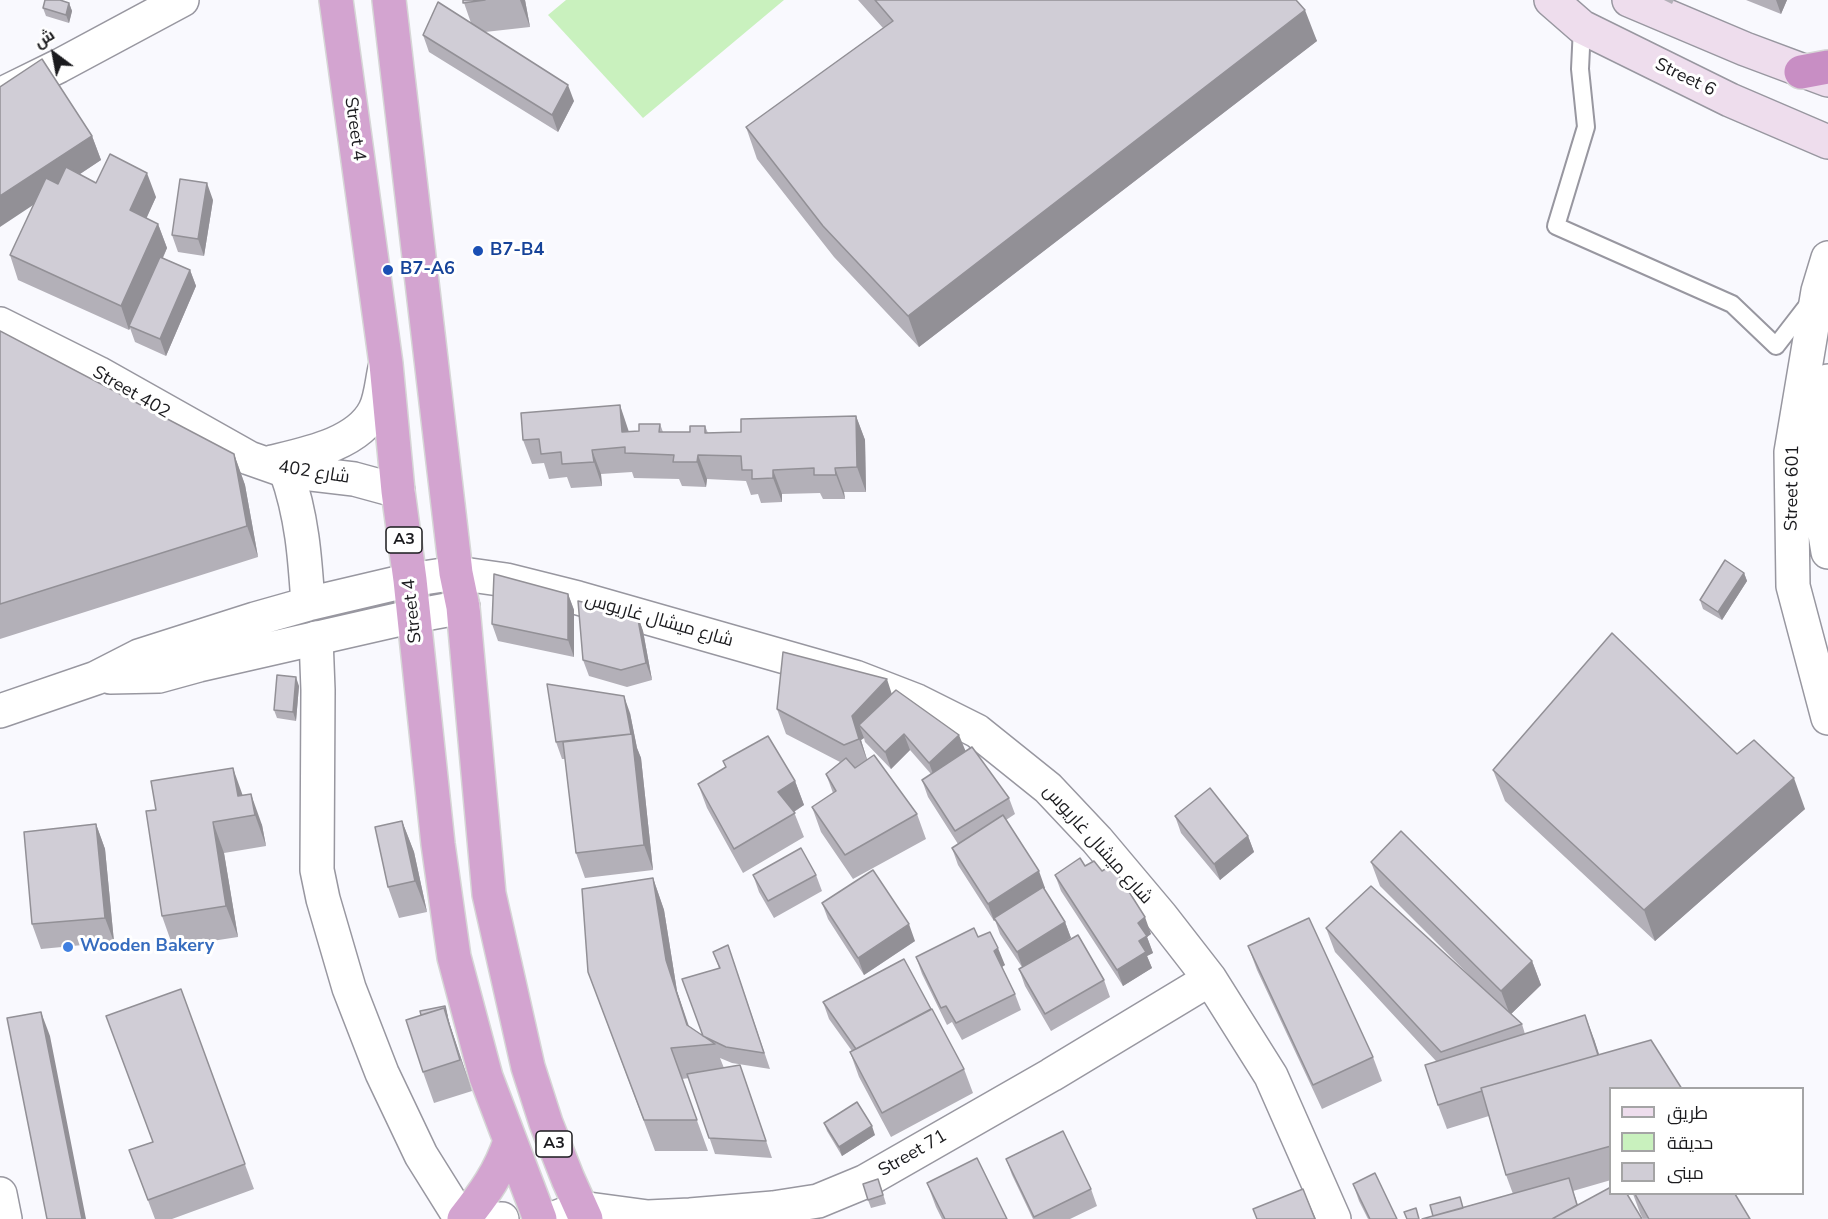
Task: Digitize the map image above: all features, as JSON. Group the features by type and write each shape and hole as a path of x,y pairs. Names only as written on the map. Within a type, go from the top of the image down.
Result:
{"highway":[{"name":"Street 4","path":"336,0 386,364 438,844 454,957 486,1077 510,1141"},
{"name":"A3","path":"389,0 456,573 463,607 489,894 528,1067 573,1215"},
{"name":"A3","path":"510,1141 540,1219"},
{"path":"463,1219 479,1201 502,1165 510,1141"}],"main road":[{"name":"Street 6","path":"1551,0 1582,27 1730,100 1828,142"},
{"path":"1629,0 1819,73"}],"street":[{"path":"0,94 59,66 182,0"},
{"name":"Street 601","path":"1828,258 1818,291 1791,452 1793,586 1828,718"},
{"name":"Street 402","path":"0,324 98,373 189,426 274,467"},
{"name":"شارع 402","path":"274,467 322,449 360,428 376,409 386,364"},
{"name":"Street 601","path":"1828,381 1821,434 1825,534 1828,552"},
{"path":"274,467 295,496 303,535 308,604"},
{"name":"شارع 402","path":"274,467 354,479 398,491"},
{"name":"شارع ميشال غاريوس","path":"96,678 139,656 308,604 410,580 456,573 506,580 578,598 855,677 917,701 977,731 1048,788 1097,840 1210,979 1271,1076 1334,1219"},
{"path":"0,711 96,678 159,676 316,638 463,607 506,580"},
{"path":"316,638 317,870 323,899 349,988 382,1072 421,1155 463,1219"},
{"name":"Street 71","path":"573,1215 658,1216 773,1208 818,1201 864,1182 1051,1076 1210,979"},
{"path":"492,1219 502,1219"}],"lane":[{"path":"1582,27 1580,69 1586,127 1556,226 1732,304 1776,346 1818,291"}],"green space":[{"path":"566,0 784,0 643,118 548,15"}],"building":[{"path":"45,0 60,0 69,3 66,15 43,8"},
{"path":"463,0 485,0 463,3"},
{"path":"875,0 1296,0 1305,10 908,316 823,226 746,127 893,21"},
{"path":"438,2 568,85 552,115 423,35"},
{"path":"42,59 92,136 0,196 0,87"},
{"path":"110,154 147,173 130,210 158,224 121,306 10,255 46,178 58,184 66,167 96,183"},
{"path":"180,179 207,183 198,239 172,235"},
{"path":"160,257 190,270 160,339 129,326"},
{"path":"0,331 234,454 247,526 0,604"},
{"path":"620,405 622,432 639,431 639,424 660,424 659,432 690,432 690,426 705,426 705,433 741,432 741,419 856,416 857,467 835,468 836,475 814,475 814,468 773,470 773,478 752,479 752,470 742,470 741,456 698,455 697,462 673,462 674,455 625,453 625,447 592,450 594,462 562,464 561,452 541,454 539,439 523,440 521,413"},
{"path":"1725,560 1744,573 1718,612 1700,600"},
{"path":"494,574 568,594 568,640 492,624"},
{"path":"578,601 637,614 646,663 621,670 583,660"},
{"path":"1612,633 1737,754 1754,740 1794,778 1644,910 1493,770"},
{"path":"783,652 887,679 852,716 859,739 844,745 777,709"},
{"path":"277,675 296,677 293,712 274,710"},
{"path":"547,684 624,696 631,734 556,742"},
{"path":"896,690 959,735 929,763 904,734 885,752 859,725"},
{"path":"632,734 644,845 576,853 563,742"},
{"path":"768,736 795,781 778,792 795,813 734,849 698,784 726,767 723,761"},
{"path":"972,747 1009,798 955,831 922,780"},
{"path":"874,755 917,814 845,855 812,807 836,791 826,774 846,758 855,768"},
{"path":"233,768 238,796 251,794 255,815 213,822 226,906 162,916 146,811 156,810 151,781"},
{"path":"1210,788 1248,836 1214,864 1175,816"},
{"path":"1003,815 1039,871 988,904 952,848"},
{"path":"402,821 415,881 388,887 375,827"},
{"path":"96,824 105,918 32,924 24,832"},
{"path":"1401,831 1532,961 1501,991 1371,862"},
{"path":"801,848 816,875 768,901 753,875"},
{"path":"1080,858 1085,866 1094,861 1102,871 1112,865 1145,917 1138,923 1147,936 1139,941 1146,952 1117,970 1055,875"},
{"path":"873,870 909,924 858,958 822,903"},
{"path":"653,878 666,960 687,1025 715,1044 671,1048 697,1120 644,1120 588,972 582,889"},
{"path":"1371,886 1522,1024 1441,1052 1326,928"},
{"path":"1043,887 1065,922 1017,952 994,918"},
{"path":"1309,918 1373,1057 1313,1085 1248,946"},
{"path":"974,928 978,937 990,932 998,948 994,951 1015,994 956,1023 946,1006 941,1008 916,957"},
{"path":"1078,935 1104,980 1045,1014 1019,969"},
{"path":"728,945 764,1053 726,1047 703,1036 682,979 720,968 713,952"},
{"path":"904,959 931,1009 856,1049 823,1002"},
{"path":"181,989 245,1164 148,1200 129,1150 153,1142 106,1016"},
{"path":"445,1006 447,1016 444,1008 421,1015 420,1011"},
{"path":"444,1008 460,1060 423,1072 406,1020"},
{"path":"932,1009 964,1069 882,1113 850,1052"},
{"path":"41,1012 82,1219 47,1219 7,1018"},
{"path":"1585,1015 1598,1055 1481,1088 1482,1091 1438,1105 1425,1065"},
{"path":"1651,1040 1681,1087 1609,1087 1609,1147 1506,1175 1481,1088"},
{"path":"740,1065 766,1141 709,1138 687,1074"},
{"path":"857,1102 872,1126 839,1147 824,1123"},
{"path":"1063,1131 1091,1189 1034,1217 1006,1159"},
{"path":"977,1158 1007,1219 945,1219 927,1183"},
{"path":"1375,1173 1397,1219 1370,1219 1353,1184"},
{"path":"1569,1178 1577,1205 1552,1219 1422,1219"},
{"path":"878,1179 883,1195 868,1200 863,1184"},
{"path":"1609,1188 1609,1195 1628,1195 1642,1219 1552,1219"},
{"path":"1303,1189 1315,1219 1257,1219 1253,1209"},
{"path":"1636,1195 1736,1195 1750,1219 1649,1219"},
{"path":"1460,1197 1463,1208 1433,1216 1430,1205"},
{"path":"1416,1208 1419,1219 1407,1219 1404,1212"}],"place":[{"name":"B7-B4","path":"478,251"},
{"name":"B7-A6","path":"388,270"},
{"name":"Wooden Bakery","path":"68,947"}]}
